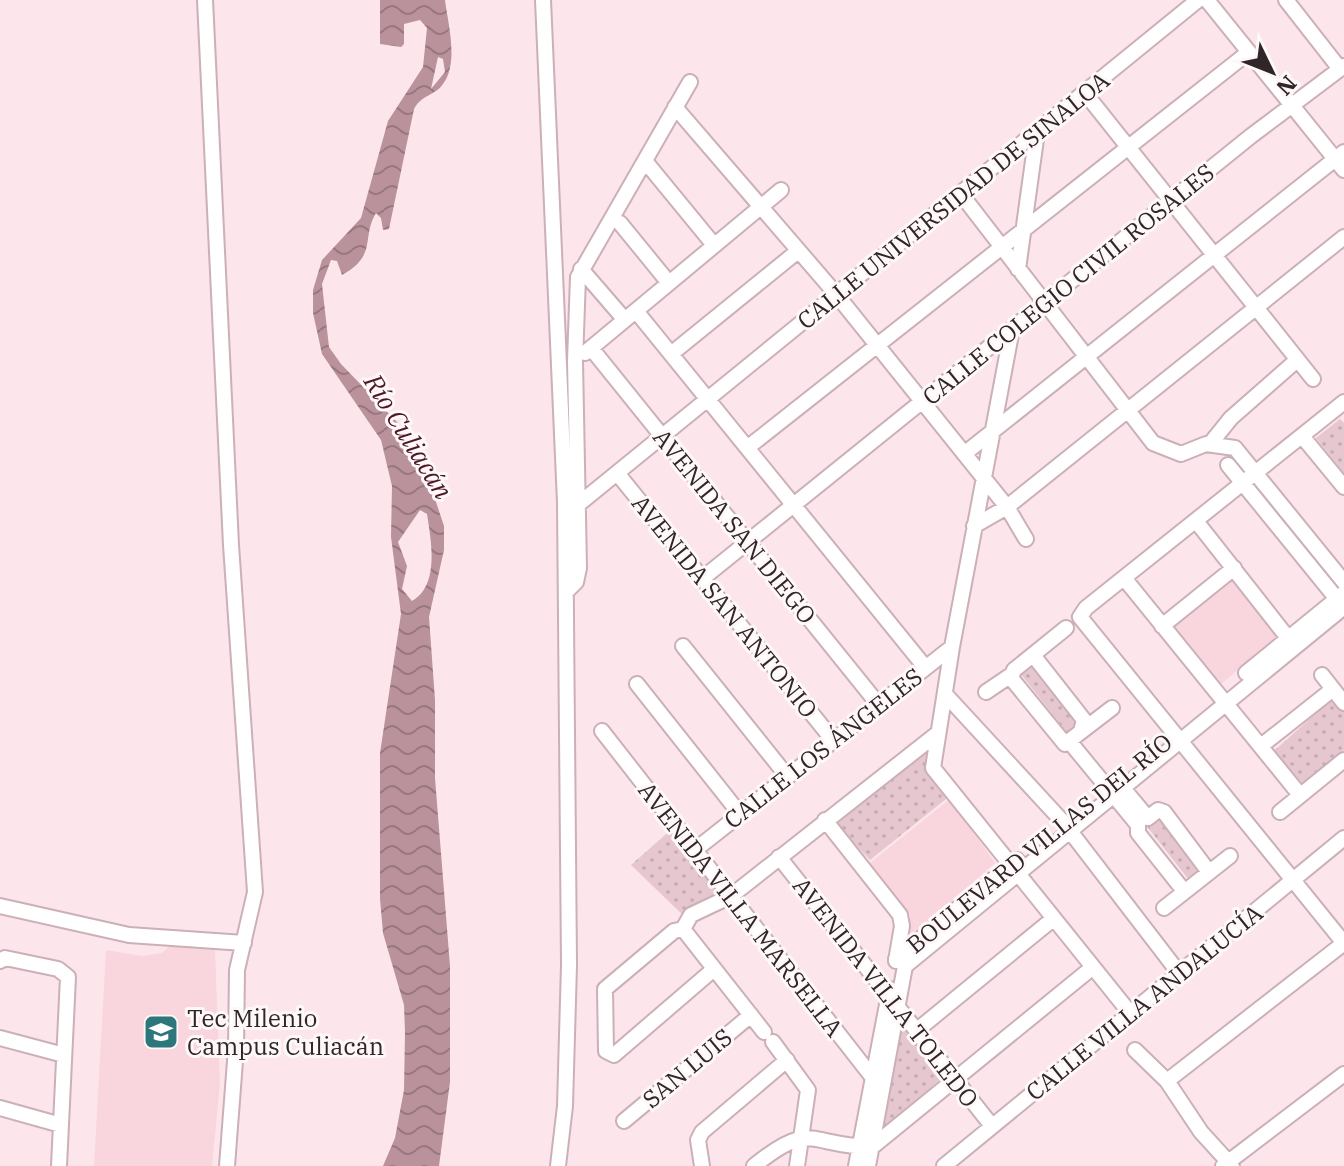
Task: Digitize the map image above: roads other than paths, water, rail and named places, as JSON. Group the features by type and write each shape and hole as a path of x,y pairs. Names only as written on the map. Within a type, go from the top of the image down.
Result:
{"street":[{"path":"205,0 231,545 255,892 237,970 236,1048 227,1166"},
{"path":"543,0 560,368 566,592 569,965 565,1106 558,1166"},
{"name":"CALLE UNIVERSIDAD DE SINALOA","path":"580,503 1198,0"},
{"path":"964,454 1213,256 1341,160 1207,0"},
{"path":"1286,0 1342,67"},
{"path":"747,448 1249,52"},
{"name":"CALLE COLEGIO CIVIL ROSALES","path":"703,578 1342,67"},
{"path":"566,592 579,572 575,361 576,290 581,269 690,82"},
{"path":"1085,93 1313,379"},
{"path":"675,107 836,294 1007,507 1026,539"},
{"path":"1018,269 1037,132"},
{"path":"645,161 714,245"},
{"path":"575,361 781,190"},
{"path":"961,194 1127,413 1153,443 1168,451 1187,453 1210,444 1231,418 1297,360"},
{"path":"620,223 669,283"},
{"path":"974,526 1007,507 1344,237"},
{"path":"671,354 798,251"},
{"path":"581,269 671,354 925,667"},
{"path":"1012,329 952,647 934,772 1130,1013"},
{"name":"AVENIDA SAN DIEGO","path":"591,348 878,704"},
{"path":"1167,1081 1344,943 1174,738 1081,622 1080,614 1302,436 1341,410"},
{"path":"1302,436 1344,487"},
{"path":"1210,444 1235,448 1344,582"},
{"path":"1228,465 1343,603"},
{"name":"AVENIDA SAN ANTONIO","path":"617,473 833,740"},
{"path":"1196,521 1288,638"},
{"path":"1162,626 1234,568"},
{"path":"1124,578 1300,795"},
{"name":"BOULEVARD VILLAS DEL RÍO","path":"1222,699 1288,638 1343,603"},
{"name":"BOULEVARD VILLAS DEL RÍO","path":"893,1002 905,966 1013,870 1343,603"},
{"path":"986,692 1012,678 1033,655 1066,628"},
{"path":"683,646 787,776"},
{"name":"CALLE LOS ÁNGELES","path":"695,850 952,647"},
{"path":"1033,655 1084,720 1081,731"},
{"path":"1322,675 1344,703"},
{"path":"1012,678 1065,744 1112,708"},
{"path":"637,684 740,814"},
{"path":"1261,746 1333,689"},
{"path":"945,694 1066,826 1179,973"},
{"name":"AVENIDA VILLA MARSELLA","path":"602,731 878,1079"},
{"path":"714,969 614,1055 606,1051 605,989 674,931 683,929 691,915 731,896 938,733"},
{"path":"1069,741 1114,786 1143,821"},
{"path":"1280,812 1344,760"},
{"path":"1184,891 1138,833 1143,821 1158,810 1164,812 1209,872"},
{"path":"825,820 900,915 902,926 896,959"},
{"name":"CALLE VILLA ANDALUCÍA","path":"944,1166 1344,838"},
{"path":"1164,908 1230,856"},
{"name":"AVENIDA VILLA TOLEDO","path":"779,857 992,1126"},
{"name":"BOULEVARD VILLAS DEL RÍO","path":"856,1166 865,1147 893,1002 896,959 1013,870"},
{"path":"0,906 129,935 244,943"},
{"path":"916,1031 1053,919"},
{"path":"683,929 808,1090 797,1166"},
{"path":"0,961 5,958 58,969 68,977 59,1166"},
{"path":"754,1166 783,1143 802,1137 865,1147 955,1080 1093,967"},
{"name":"SAN LUIS","path":"624,1121 751,1015"},
{"path":"0,1038 64,1055"},
{"path":"1135,1050 1167,1081 1201,1132 1228,1165 1344,1074"},
{"path":"702,1166 698,1140 702,1132 787,1060"},
{"path":"0,1108 61,1125"},
{"name":"BOULEVARD VILLAS DEL RÍO","path":"865,1147 868,1166"}],"water":[{"path":"380,0 445,0 451,43 448,75 440,88 421,100 414,109 389,229 383,230 381,218 376,213 365,253 360,260 342,275 337,261 331,260 322,284 329,347 341,364 397,422 431,487 444,526 444,550 429,617 435,700 435,778 450,966 450,1082 439,1166 383,1166 395,1138 404,1090 405,1032 404,1005 383,933 380,899 380,753 401,614 391,537 392,486 381,440 322,354 313,313 313,290 322,260 361,218 388,121 423,67 427,28 420,20 404,24 404,44 401,47 380,44","holes":["438,57 443,59 445,72 431,89","420,510 427,514 432,561 427,584 412,601 402,589 407,566 398,542"]}],"place":[{"name":"Tec Milenio Campus Culiacán","path":"161,1032"}],"water label":[{"name":"Río Culiacán","path":"409,436"}]}
